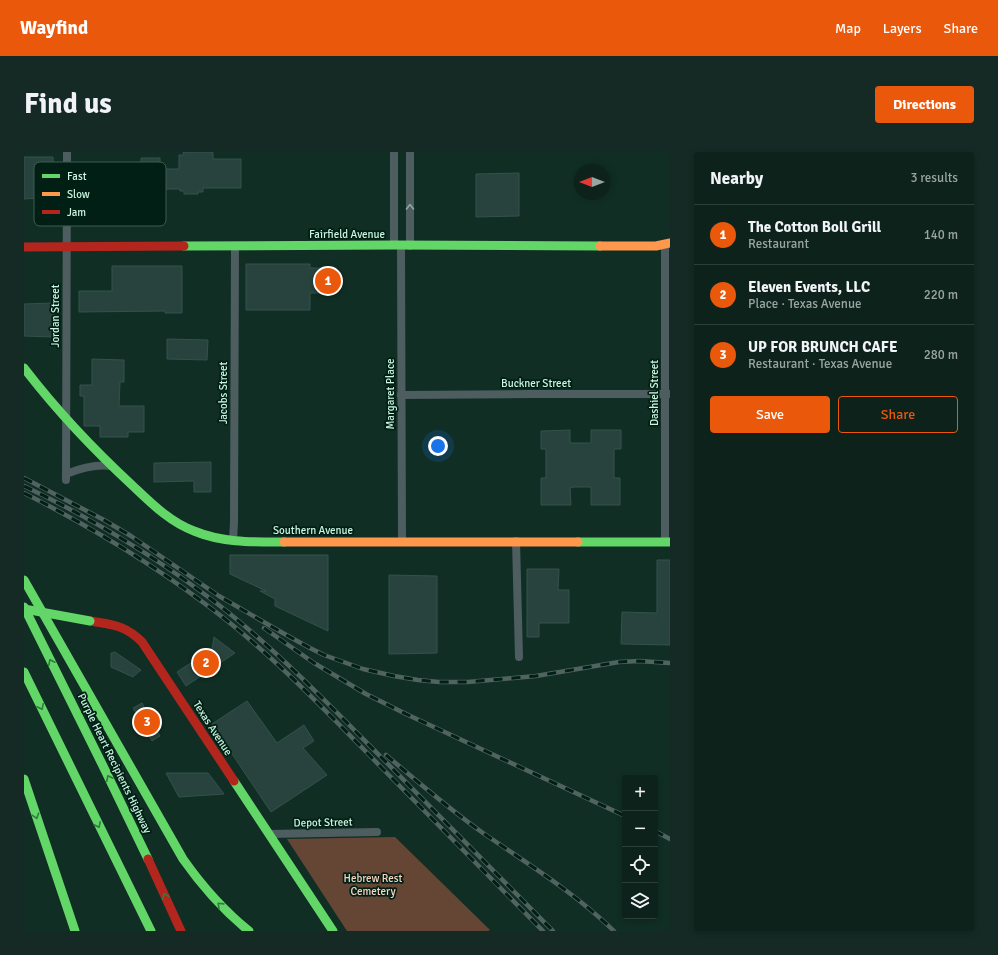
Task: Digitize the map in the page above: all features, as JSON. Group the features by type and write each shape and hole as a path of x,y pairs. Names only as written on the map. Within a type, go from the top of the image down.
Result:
{"main road":[{"name":"Fairfield Avenue","path":"24,247 656,246 668,244"},
{"name":"Southern Avenue","path":"24,368 66,419 111,466 151,502 174,520 185,527 208,536 245,542 668,542"},
{"path":"24,580 188,867 200,884 216,902 249,931"},
{"name":"Texas Avenue","path":"24,608 119,626 135,635 142,642 333,931"},
{"name":"Purple Heart Recipients Highway","path":"24,608 101,762 181,931"},
{"path":"24,672 151,931"},
{"path":"24,779 75,931"},
{"path":"118,866 138,924"}],"street":[{"name":"Margaret Place","path":"394,152 402,246"},
{"name":"Margaret Place","path":"402,541 402,246 410,152"},
{"name":"Jordan Street","path":"66,226 66,477 88,466 111,466"},
{"name":"Dashiel Street","path":"668,244 668,542"},
{"name":"Jacobs Street","path":"232,541 234,522 235,246"},
{"name":"Buckner Street","path":"401,395 668,394"},
{"path":"516,541 519,657"},
{"name":"Depot Street","path":"269,834 377,832"}],"green space":[{"name":"Hebrew Rest Cemetery","path":"395,837 490,930 347,931 287,839"}],"building":[{"path":"183,152 213,152 213,159 241,159 241,188 203,188 203,192 198,192 198,194 184,194 184,191 180,191 180,189 166,189 166,169 179,169 179,155 184,155"},
{"path":"24,157 53,157 53,162 34,162 34,198 24,199"},
{"path":"141,158 160,158 160,162 141,162"},
{"path":"519,173 519,216 476,217 476,174"},
{"path":"246,264 310,264 310,268 336,268 336,293 310,293 310,310 246,310"},
{"path":"112,266 182,266 182,313 165,313 165,311 79,312 79,291 112,291"},
{"path":"54,303 53,337 24,336 24,304"},
{"path":"167,339 208,340 207,360 167,359"},
{"path":"92,359 124,360 124,382 120,382 119,406 144,406 144,432 128,432 128,437 100,437 100,426 84,426 84,396 80,396 80,385 92,385"},
{"path":"570,430 570,443 591,443 591,430 621,430 621,449 614,449 614,478 620,478 620,505 591,505 591,487 574,487 570,488 571,505 541,505 541,478 546,478 546,449 541,449 541,431"},
{"path":"211,462 211,492 194,492 194,481 154,482 154,463"},
{"path":"230,555 328,555 328,631 275,606 275,599 260,591 266,591 230,574"},
{"path":"657,560 670,560 670,645 621,644 622,612 657,613"},
{"path":"527,569 559,569 558,590 569,590 569,623 539,623 539,637 527,637"},
{"path":"389,575 437,576 437,653 389,654"},
{"path":"214,637 235,653 186,686 177,672 212,649"},
{"path":"115,652 141,670 133,677 111,667 111,653"},
{"path":"247,701 277,743 304,725 314,741 303,748 327,775 271,812 212,724"},
{"path":"142,703 160,736 152,741 133,708"},
{"path":"166,773 208,773 224,794 179,797"}],"railway":[{"path":"24,478 131,536 219,596 281,632 324,655 363,669 418,680 468,682 536,676 619,662 639,661 670,663"},
{"path":"24,486 74,511 170,569 238,620 281,658 322,698 553,931"},
{"path":"24,493 78,522 156,569 206,604 250,639 325,710 543,931"},
{"path":"264,628 314,663 366,694 622,815"},
{"path":"386,755 483,833 567,891 614,931"},
{"path":"658,833 670,839"}],"traffic: fast":[{"path":"184,246 600,246"},
{"path":"24,368 49,400 90,444 118,472 169,518 194,531 216,538 239,541 284,542"},
{"path":"578,542 670,542"},
{"path":"24,580 183,859 213,897 230,915 249,931"},
{"path":"24,607 148,859"},
{"path":"24,609 90,621"},
{"path":"24,672 151,931"},
{"path":"24,779 75,931"},
{"path":"234,781 333,931"}],"traffic: slow":[{"path":"600,246 656,246 670,243"},
{"path":"284,542 578,542"}],"traffic: jam":[{"path":"24,247 184,246"},
{"path":"90,621 124,629 136,636 142,642 234,781"},
{"path":"148,859 181,931"}],"place":[{"name":"The Cotton Boll Grill","path":"328,281"},
{"name":"Eleven Events, LLC","path":"206,663"},
{"name":"UP FOR BRUNCH CAFE","path":"147,722"}]}
